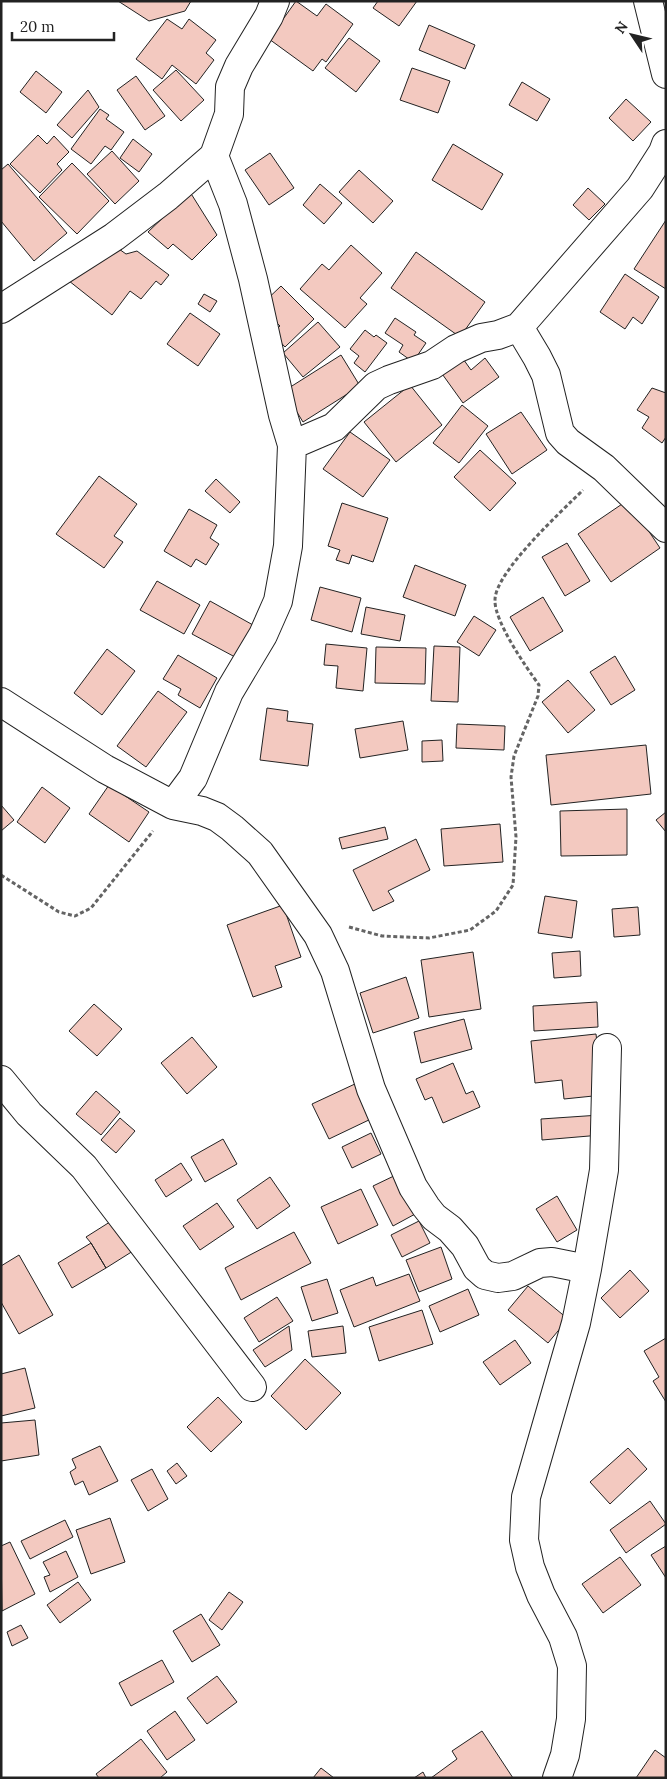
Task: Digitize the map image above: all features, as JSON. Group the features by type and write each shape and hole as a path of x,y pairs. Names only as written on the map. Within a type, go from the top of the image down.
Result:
{"street":[{"path":"1,309 114,237 168,196 214,156 229,114 230,87 239,66 275,1"},
{"path":"648,1 666,74"},
{"path":"292,445 334,427 376,386 432,365 456,349 481,338 519,328 640,188 664,152 666,144"},
{"path":"173,805 193,778 229,692 262,635 278,600 288,546 292,445 283,415 254,279 234,204 214,156"},
{"path":"519,328 546,375 560,433 568,442 604,468 666,528"},
{"path":"1,702 105,769 173,805 202,811 218,817 260,853 318,935 335,971 371,1089 413,1187 434,1217 450,1229 465,1246 477,1268 486,1275 498,1278 513,1276 540,1263 552,1262 587,1269"},
{"path":"557,1778 565,1755 571,1719 572,1666 564,1637 541,1595 530,1566 524,1540 526,1497 576,1323 587,1269 604,1170 607,1048"},
{"path":"1,1080 29,1114 84,1167 252,1387"}],"path":[{"path":"343,924 382,936 429,938 470,930 496,911 513,885 516,837 511,777 514,756 538,696 539,685 500,621 494,600 498,586 515,560 604,468"},
{"path":"1,875 59,912 74,916 91,908 173,805"}],"building":[{"path":"118,1 191,1 185,11 149,21"},
{"path":"296,1 317,16 326,4 353,24 326,62 322,59 313,71 269,39"},
{"path":"378,1 417,1 399,26 373,8"},
{"path":"167,19 182,29 189,19 216,40 206,53 214,60 196,84 172,65 162,79 136,59"},
{"path":"429,25 475,45 465,69 419,50"},
{"path":"349,38 380,61 356,92 325,68"},
{"path":"412,68 450,81 438,113 400,100"},
{"path":"176,70 204,100 181,121 153,90"},
{"path":"36,71 62,92 46,113 20,92"},
{"path":"136,76 165,116 145,130 117,90"},
{"path":"522,82 550,99 537,121 509,105"},
{"path":"88,90 99,107 72,138 57,125"},
{"path":"626,99 651,122 633,141 609,118"},
{"path":"100,109 109,115 106,119 124,132 111,150 105,146 91,164 71,149"},
{"path":"38,135 47,144 54,136 69,152 57,164 62,170 40,193 10,164"},
{"path":"133,139 152,154 139,172 120,158"},
{"path":"453,144 503,174 482,210 432,180"},
{"path":"112,151 139,181 115,204 87,174"},
{"path":"270,153 294,188 269,205 245,170"},
{"path":"72,163 109,201 77,234 39,197"},
{"path":"8,164 67,233 34,261 1,221 1,170"},
{"path":"359,170 393,201 373,223 339,192"},
{"path":"320,184 342,203 324,224 303,205"},
{"path":"588,188 605,204 589,220 573,205"},
{"path":"190,192 217,235 192,260 173,244 168,249 148,232"},
{"path":"666,220 666,289 634,269"},
{"path":"112,244 126,254 137,251 169,275 161,285 156,281 141,299 130,291 112,315 64,277"},
{"path":"351,245 382,273 360,298 367,304 345,328 300,289 322,264 329,270"},
{"path":"416,252 485,302 460,337 391,288"},
{"path":"625,274 659,297 642,324 633,317 625,329 600,312"},
{"path":"281,286 314,319 285,347 272,333 280,326 260,306"},
{"path":"204,294 217,301 210,312 198,304"},
{"path":"190,313 220,334 198,366 167,344"},
{"path":"395,318 416,332 414,335 426,343 413,362 399,352 403,345 385,333"},
{"path":"318,322 340,347 303,377 283,353"},
{"path":"365,330 387,343 365,372 354,363 359,356 350,349"},
{"path":"341,355 360,386 303,422 284,391"},
{"path":"461,356 471,370 485,358 499,377 463,403 440,371"},
{"path":"410,385 442,425 396,462 364,422"},
{"path":"652,388 666,393 666,437 662,443 642,428 649,417 637,410"},
{"path":"462,405 488,426 459,463 433,443"},
{"path":"521,412 547,450 512,474 486,434"},
{"path":"350,432 390,460 363,497 323,469"},
{"path":"480,450 516,483 490,511 454,477"},
{"path":"99,476 137,504 114,536 123,542 104,568 56,534"},
{"path":"216,479 240,502 230,513 205,491"},
{"path":"628,500 660,548 611,582 578,534"},
{"path":"342,503 388,518 373,562 352,555 349,564 336,560 340,550 328,546"},
{"path":"189,509 217,525 210,538 219,544 206,565 196,559 191,567 164,551"},
{"path":"567,543 590,581 565,596 542,557"},
{"path":"415,565 466,585 455,616 403,597"},
{"path":"157,581 200,605 184,634 140,610"},
{"path":"320,587 361,598 352,632 311,620"},
{"path":"543,597 563,631 530,651 510,617"},
{"path":"210,601 253,625 235,657 192,634"},
{"path":"366,607 405,615 400,641 361,634"},
{"path":"474,616 496,630 479,656 457,642"},
{"path":"326,644 367,648 363,691 336,688 338,666 324,665"},
{"path":"434,646 460,647 458,702 431,701"},
{"path":"376,647 426,648 425,684 375,683"},
{"path":"107,649 135,671 102,715 74,693"},
{"path":"178,655 217,678 200,708 178,695 181,689 163,679"},
{"path":"615,656 635,690 611,705 590,672"},
{"path":"568,680 595,710 568,733 542,702"},
{"path":"158,691 187,712 146,767 117,746"},
{"path":"267,708 288,711 287,721 313,724 308,766 260,760"},
{"path":"403,721 408,750 360,758 355,729"},
{"path":"457,724 505,726 504,750 456,748"},
{"path":"442,740 443,761 422,762 422,741"},
{"path":"646,745 651,794 551,805 546,755"},
{"path":"109,785 149,812 129,842 89,814"},
{"path":"42,787 70,808 45,843 17,822"},
{"path":"1,805 14,820 1,831"},
{"path":"627,809 627,855 561,856 560,811"},
{"path":"666,812 666,832 656,820"},
{"path":"500,824 503,862 444,866 441,829"},
{"path":"385,827 388,839 342,849 339,838"},
{"path":"416,839 430,870 388,891 394,901 373,911 353,870"},
{"path":"545,896 577,901 572,938 538,933"},
{"path":"283,905 301,957 275,966 282,987 253,997 227,925"},
{"path":"638,907 640,935 614,937 612,909"},
{"path":"580,951 581,976 554,978 552,953"},
{"path":"473,952 481,1009 429,1017 421,960"},
{"path":"406,977 419,1018 373,1033 360,993"},
{"path":"597,1002 598,1027 534,1031 533,1006"},
{"path":"94,1004 122,1029 97,1056 69,1031"},
{"path":"464,1019 472,1049 421,1063 414,1032"},
{"path":"596,1034 603,1095 564,1099 562,1080 535,1083 531,1041"},
{"path":"192,1037 217,1067 187,1094 161,1063"},
{"path":"453,1063 466,1094 473,1091 480,1107 443,1123 432,1097 425,1100 416,1079"},
{"path":"357,1083 373,1118 329,1139 312,1104"},
{"path":"96,1091 120,1112 101,1135 76,1114"},
{"path":"600,1115 601,1135 542,1140 541,1119"},
{"path":"120,1118 135,1131 116,1153 101,1140"},
{"path":"371,1133 381,1154 352,1168 342,1147"},
{"path":"223,1139 237,1164 205,1182 191,1157"},
{"path":"181,1163 192,1180 166,1197 155,1180"},
{"path":"398,1174 417,1213 393,1226 373,1186"},
{"path":"270,1177 290,1206 257,1229 237,1200"},
{"path":"361,1189 378,1225 338,1244 321,1207"},
{"path":"557,1196 577,1230 557,1242 536,1209"},
{"path":"217,1203 234,1227 200,1250 183,1226"},
{"path":"113,1220 133,1251 106,1268 86,1237"},
{"path":"419,1221 430,1243 402,1257 391,1235"},
{"path":"294,1232 311,1263 241,1300 225,1268"},
{"path":"91,1243 106,1268 72,1288 58,1263"},
{"path":"441,1247 452,1279 419,1292 406,1260"},
{"path":"19,1255 53,1315 19,1334 1,1302 1,1266"},
{"path":"630,1270 649,1291 620,1318 601,1298"},
{"path":"409,1274 420,1301 354,1327 340,1290 373,1277 376,1286"},
{"path":"327,1279 338,1313 312,1321 301,1287"},
{"path":"528,1286 568,1319 548,1343 508,1310"},
{"path":"468,1289 479,1315 440,1332 429,1306"},
{"path":"277,1297 293,1321 259,1342 244,1318"},
{"path":"422,1310 433,1344 379,1361 369,1327"},
{"path":"289,1326 292,1350 265,1367 253,1350"},
{"path":"343,1326 346,1353 312,1357 308,1331"},
{"path":"666,1338 666,1402 653,1381 659,1377 644,1351"},
{"path":"515,1340 531,1363 500,1385 483,1362"},
{"path":"305,1359 341,1393 306,1430 271,1396"},
{"path":"25,1368 35,1408 1,1416 1,1374"},
{"path":"218,1397 242,1422 211,1452 187,1427"},
{"path":"35,1420 39,1455 1,1461 1,1423"},
{"path":"100,1446 118,1481 89,1495 83,1481 75,1485 70,1472 76,1468 72,1459"},
{"path":"628,1448 647,1469 610,1504 590,1482"},
{"path":"177,1463 187,1476 176,1484 167,1471"},
{"path":"152,1469 168,1499 148,1511 131,1480"},
{"path":"650,1501 666,1524 626,1553 610,1530"},
{"path":"110,1518 125,1562 91,1574 76,1530"},
{"path":"65,1520 73,1537 30,1559 21,1541"},
{"path":"10,1542 35,1594 2,1611 1,1546"},
{"path":"666,1546 666,1578 651,1555"},
{"path":"66,1551 78,1577 50,1592 44,1577 50,1575 43,1562"},
{"path":"620,1557 641,1585 603,1613 582,1584"},
{"path":"78,1582 91,1600 60,1623 47,1605"},
{"path":"229,1592 243,1602 222,1630 209,1620"},
{"path":"201,1614 220,1645 192,1662 173,1631"},
{"path":"21,1625 28,1638 12,1646 7,1632"},
{"path":"162,1660 174,1682 131,1706 119,1683"},
{"path":"217,1676 237,1702 207,1724 187,1698"},
{"path":"175,1711 195,1740 167,1760 147,1731"},
{"path":"482,1731 513,1778 431,1778 457,1759 452,1751"},
{"path":"141,1739 167,1772 160,1778 99,1778 96,1774"},
{"path":"655,1750 666,1758 666,1778 636,1778"},
{"path":"321,1768 334,1778 313,1778"},
{"path":"423,1772 426,1778 414,1778"}]}
